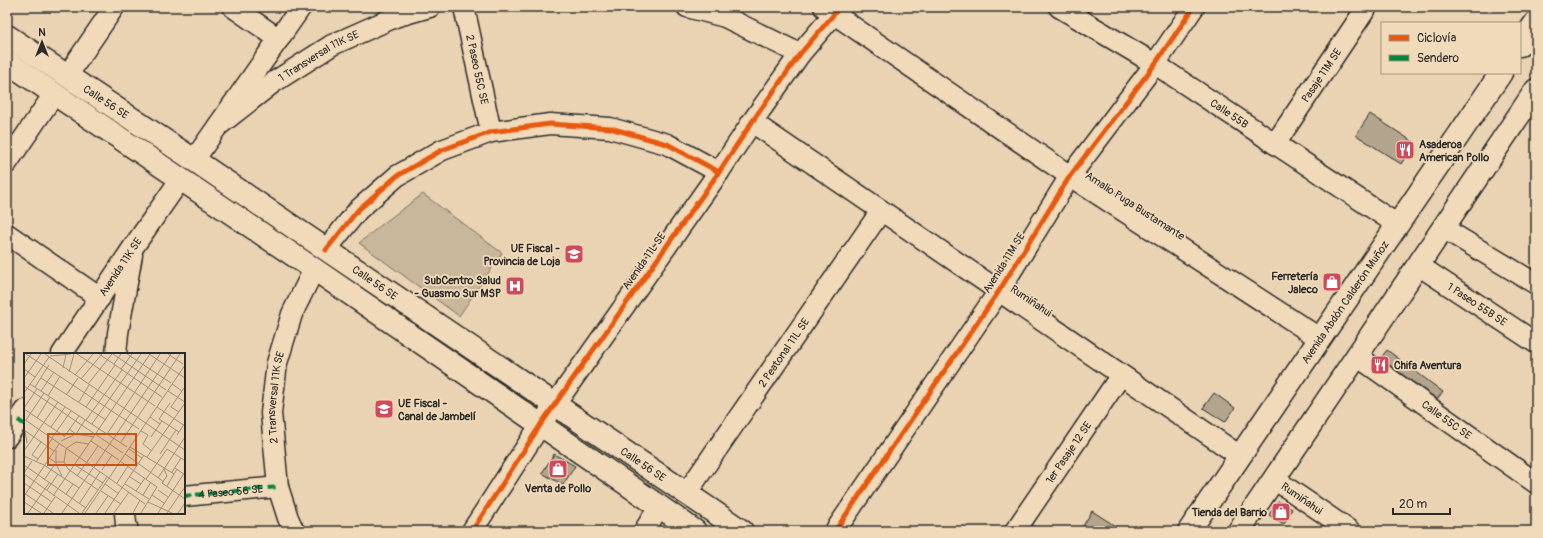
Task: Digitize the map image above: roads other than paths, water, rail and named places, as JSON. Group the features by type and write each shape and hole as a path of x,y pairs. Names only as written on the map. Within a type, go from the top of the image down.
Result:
{"main road":[{"path":"1521,44 1536,22"},
{"name":"Calle 56 SE","path":"7,36 194,160 742,531"},
{"name":"Calle 56 SE","path":"7,62 314,269 695,531"},
{"name":"Avenida Abdón Calderón Muñoz","path":"1189,531 1319,338 1500,74"},
{"path":"1239,531 1536,90"}],"street":[{"path":"67,76 114,7"},
{"path":"233,7 279,39"},
{"path":"194,160 301,7"},
{"name":"1 Transversal 11K SE","path":"218,126 274,82 332,45 395,17 430,7"},
{"name":"2 Paseo 55C SE","path":"464,7 491,132"},
{"path":"687,7 724,17 800,54"},
{"name":"Calle 55B","path":"1059,7 1155,64 1398,224"},
{"name":"Avenida 11M SE","path":"835,531 999,291 1070,176 1155,64 1194,7"},
{"name":"Pasaje 11M SE","path":"1275,144 1367,7"},
{"name":"Avenida 11L SE","path":"472,531 541,424 719,172 752,122 833,9"},
{"name":"Amalio Puga Bustamante","path":"833,9 1070,176 1319,338"},
{"path":"7,163 54,94"},
{"name":"Rumiñahui","path":"752,122 1240,456"},
{"path":"326,250 358,210 397,176 442,150 491,132 550,124 610,128 667,144 719,172"},
{"name":"Avenida 11K SE","path":"63,353 180,180"},
{"name":"2 Peatonal 11L SE","path":"686,494 881,211"},
{"path":"1443,228 1536,284"},
{"path":"7,234 100,298"},
{"path":"116,353 118,333 134,246"},
{"name":"1 Paseo 55B SE","path":"1418,265 1536,343"},
{"name":"2 Transversal 11K SE","path":"294,531 278,487 271,413 277,362 292,314 314,269"},
{"name":"Calle 55C SE","path":"1357,356 1536,483"},
{"name":"1er Pasaje 12 SE","path":"1015,531 1121,374"},
{"path":"7,437 23,418"},
{"name":"Rumiñahui","path":"1274,479 1350,531"},
{"name":"4 Paseo 56 SE","path":"185,496 278,487"},
{"path":"644,531 659,507"}],"place":[{"name":"Asaderoa American Pollo","path":"1405,150"},
{"name":"UE Fiscal - Provincia de Loja","path":"574,254"},
{"name":"Ferretería Jaleco","path":"1332,282"},
{"name":"SubCentro Salud - Guasmo Sur MSP","path":"515,286"},
{"name":"Chifa Aventura","path":"1380,365"},
{"name":"UE Fiscal - Canal de Jambelí","path":"384,409"},
{"name":"Venta de Pollo","path":"558,469"},
{"name":"Tienda del Barrio","path":"1281,512"}]}
